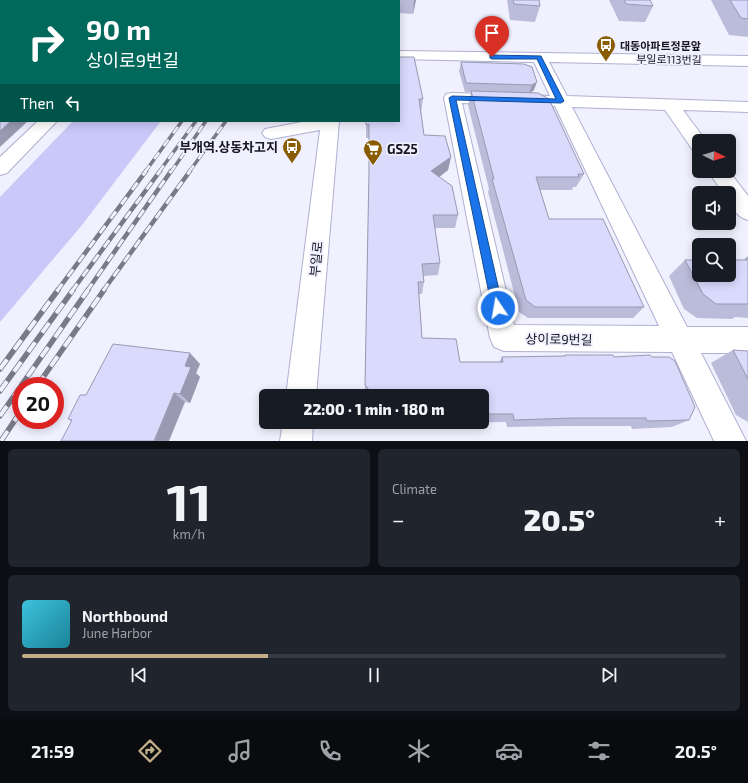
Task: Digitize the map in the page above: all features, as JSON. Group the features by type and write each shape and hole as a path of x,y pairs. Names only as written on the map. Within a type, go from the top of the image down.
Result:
{"street":[{"name":"부일로113번길","path":"400,55 748,61"},
{"path":"539,57 730,441"},
{"name":"상이로9번길","path":"748,107 452,98 504,338 748,340"},
{"path":"670,104 692,135"},
{"path":"0,168 47,122"},
{"path":"271,133 330,122"},
{"name":"부일로","path":"302,389 330,122"},
{"path":"723,178 748,212"},
{"path":"296,441 297,429"}],"shaded area":[{"path":"72,122 160,122 82,225 0,322 0,197"}],"building":[{"path":"513,0 539,0 540,6 514,4"},
{"path":"624,0 650,0 653,6 626,4"},
{"path":"730,0 748,0 748,19 741,18"},
{"path":"400,57 414,57 423,99 419,99 424,135 445,136 451,157 431,171 452,186 458,215 433,215 440,263 422,264 424,282 418,282 422,338 456,339 460,362 503,362 502,357 565,355 613,355 614,357 650,355 652,357 669,357 675,361 695,407 689,420 647,421 646,418 572,418 514,420 513,414 489,414 489,389 368,389 365,385 369,124 366,125 366,122 400,122"},
{"path":"461,62 524,64 532,67 537,82 532,85 466,83"},
{"path":"471,91 538,93 549,99 584,174 578,174 579,177 536,177 549,219 603,219 644,307 535,307 526,300 492,179 494,179"},
{"path":"0,122 10,122 0,131"},
{"path":"748,257 748,304 716,304 703,294 697,282 736,282 736,260 747,260 746,258"},
{"path":"685,260 692,260 692,273"},
{"path":"113,344 190,353 185,366 191,367 180,394 174,393 154,441 61,441 72,420 68,419 80,395 86,395"},
{"path":"733,350 748,351 748,379"}],"railway":[{"path":"145,172 181,122"},
{"path":"159,172 195,122"},
{"path":"171,172 205,122"},
{"path":"189,172 225,122"},
{"path":"57,291 146,171"},
{"path":"72,291 160,171"},
{"path":"87,291 171,171"},
{"path":"103,291 190,171"},
{"path":"0,369 58,290"},
{"path":"0,391 73,290"},
{"path":"0,416 88,290"},
{"path":"43,377 104,290"},
{"path":"1,441 12,424"}],"place":[{"name":"대동아파트정문앞","path":"606,62"},
{"name":"부개역.상동차고지","path":"292,164"},
{"name":"GS25","path":"373,166"}],"route":[{"path":"492,57 539,57 561,101 452,98 498,308"}]}
